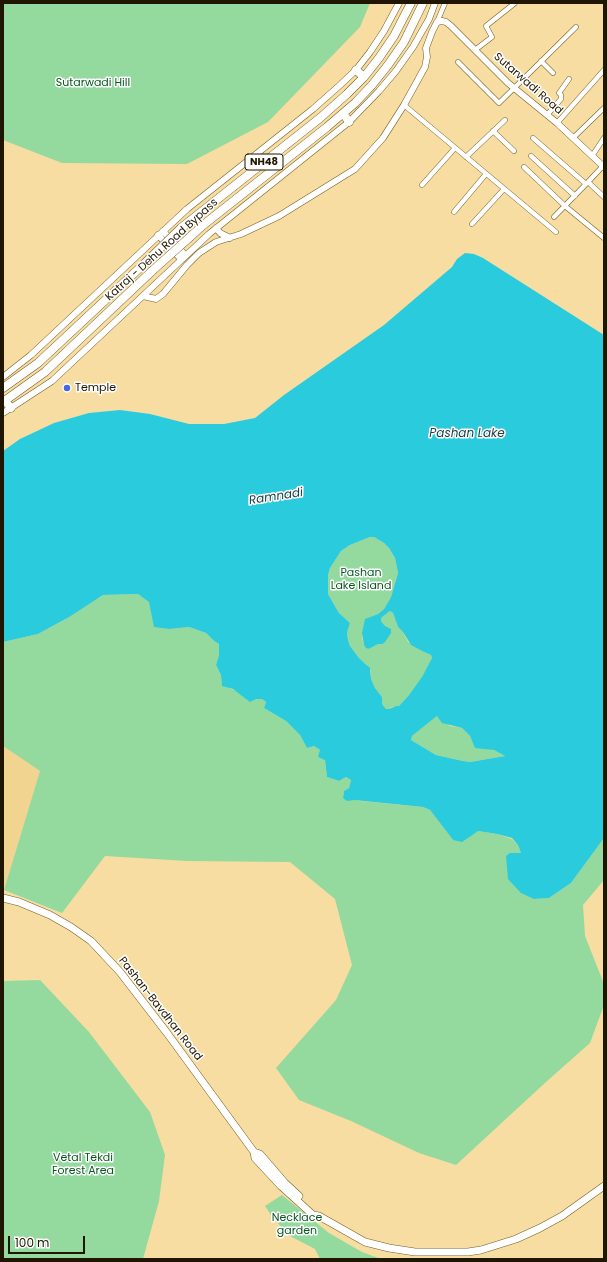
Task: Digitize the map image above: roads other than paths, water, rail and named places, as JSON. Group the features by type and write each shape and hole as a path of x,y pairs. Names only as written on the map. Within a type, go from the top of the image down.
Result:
{"highway":[{"name":"Katraj - Dehu Road Bypass","path":"3,388 38,363 181,228 320,118 347,94 364,77 379,58 394,36 410,3"},
{"name":"Katraj - Dehu Road Bypass","path":"4,401 45,372 202,226 328,127 343,113 372,85 388,65 404,42 419,14 423,3"},
{"path":"356,70 364,77"},
{"path":"343,113 349,122"},
{"path":"4,401 11,408"}],"main road":[{"name":"Pashan-Bavdhan Road","path":"3,898 19,902 50,914 91,941 120,972 134,990 254,1152 260,1154 285,1183 319,1216 365,1242 389,1248 416,1252 468,1252 481,1250 516,1239 534,1231 562,1216 604,1186"}],"street":[{"path":"3,377 31,355 54,334 192,204 313,109 356,70 384,31 399,3"},
{"path":"3,413 52,381 183,257 216,228 349,122 396,71 413,47 429,19 435,3"},
{"path":"143,296 156,299 163,294 199,253 216,242 247,231 279,216 355,169 383,138 404,105 425,67 426,48 445,3"},
{"path":"475,50 492,37 486,26 515,3"},
{"name":"Sutarwadi Road","path":"437,22 446,22 514,88 603,164"},
{"path":"458,62 499,103 576,27"},
{"path":"541,61 553,73"},
{"path":"557,124 604,70"},
{"path":"547,115 561,99 560,93 569,79"},
{"path":"404,105 556,232"},
{"path":"573,138 604,108"},
{"path":"466,157 505,120"},
{"path":"493,131 514,151"},
{"path":"533,138 604,197"},
{"path":"592,156 604,138"},
{"path":"422,185 455,148"},
{"path":"531,156 575,196"},
{"path":"554,217 566,206 603,164"},
{"path":"524,167 566,206 604,238"},
{"path":"454,212 486,174"},
{"path":"472,224 504,189"},
{"path":"216,228 220,233 230,238"},
{"path":"160,233 183,257"}],"water":[{"name":"Pashan Lake","path":"465,253 474,254 483,258 604,335 604,838 571,883 549,898 534,899 521,893 508,879 506,856 510,853 521,853 518,845 512,838 478,831 462,842 453,840 430,810 423,807 354,800 347,801 343,798 344,791 349,788 351,780 346,777 339,781 327,777 325,760 318,757 320,750 314,746 307,748 300,735 286,721 264,708 266,702 262,699 256,699 250,702 233,689 222,686 221,675 216,665 219,655 219,644 206,633 189,627 170,629 154,627 149,602 138,594 103,595 71,616 38,634 3,642 3,451 20,439 54,423 89,413 120,410 150,414 189,424 224,424 255,418 284,395 384,325 452,267 457,259","holes":["370,537 374,537 389,548 395,558 398,573 391,597 384,609 378,614 365,619 362,633 364,645 369,649 385,642 391,633 391,629 385,626 381,621 381,618 390,611 393,613 398,627 411,645 431,655 432,658 422,677 409,695 399,706 389,709 386,709 382,704 382,697 375,688 371,679 370,668 359,658 350,646 347,633 350,623 339,613 328,594 328,575 330,568 341,551 350,545","437,716 442,723 462,728 470,736 475,748 494,750 505,756 470,762 463,761 436,755 411,740 412,736"]}],"place":[{"name":"Temple","path":"67,388"}],"park label":[{"name":"Sutarwadi Hill","path":"93,83"},
{"name":"Pashan Lake Island","path":"361,579"},
{"name":"Vetal Tekdi Forest Area","path":"83,1164"},
{"name":"Necklace garden","path":"297,1224"}],"water label":[{"name":"Ramnadi","path":"276,497"}]}
